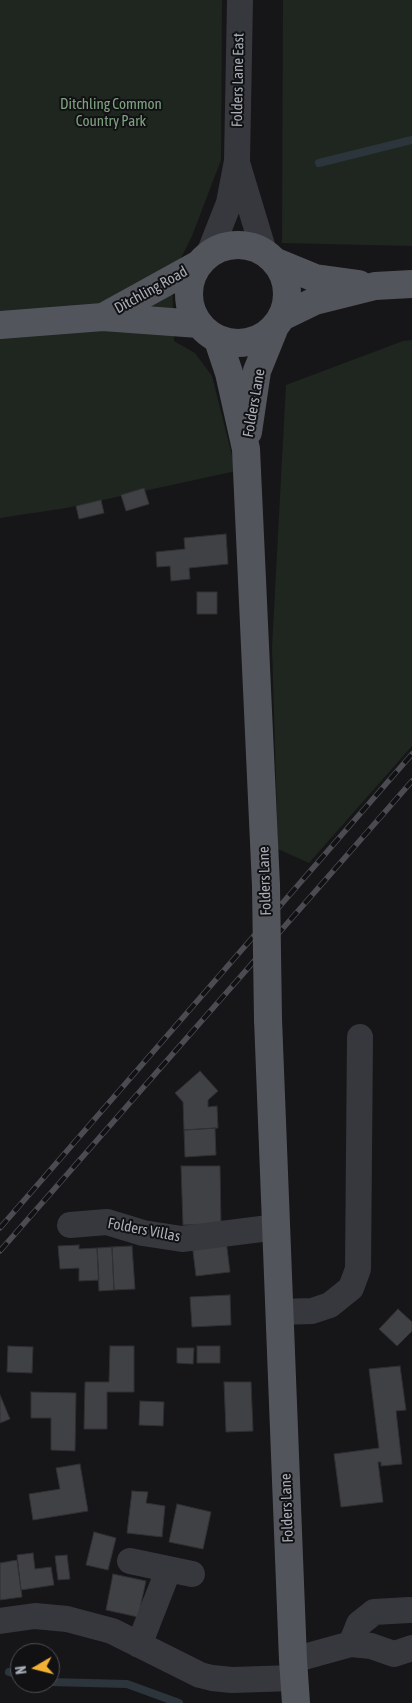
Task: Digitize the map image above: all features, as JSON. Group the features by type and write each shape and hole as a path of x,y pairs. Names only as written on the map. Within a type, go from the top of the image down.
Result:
{"main road":[{"path":"375,286 314,301 278,323 262,338 248,343 233,344 208,332 192,312 189,299 190,285 204,259 222,248 236,245 251,246 315,278 375,286 412,284"},
{"path":"270,257 284,274 288,288 287,303 278,323"},
{"name":"Ditchling Road","path":"103,317 204,259"},
{"name":"Ditchling Road","path":"0,325 103,317 208,332"},
{"name":"Folders Lane","path":"246,449 257,371 278,323"},
{"name":"Folders Lane","path":"208,332 229,374 246,449 266,886 268,1019 294,1680"}],"street":[{"name":"Folders Lane East","path":"204,259 228,203 237,161 240,0"},
{"name":"Folders Lane East","path":"237,161 270,257"},
{"path":"279,1312 312,1311 330,1305 351,1288 358,1269 360,1037"},
{"name":"Folders Villas","path":"70,1226 107,1222 143,1233 182,1239 277,1227"},
{"path":"130,1561 180,1572 139,1645"},
{"path":"352,1644 359,1624 374,1612 411,1610"},
{"path":"0,1621 35,1616 67,1619 112,1631 200,1675 232,1680 294,1680 352,1644 372,1646 394,1654 412,1648"}],"green space":[{"name":"Ditchling Common Country Park","path":"0,0 222,0 221,160 192,236 172,276 174,341 195,353 212,376 236,471 66,508 0,518"},
{"path":"283,0 412,0 412,246 282,243"},
{"path":"412,340 412,746 309,863 278,849 272,647 286,385 403,341"}],"building":[{"path":"144,488 149,504 126,511 121,495"},
{"path":"101,500 104,513 79,519 76,506"},
{"path":"226,534 228,564 189,568 190,579 171,581 170,566 157,567 156,552 185,549 184,538"},
{"path":"197,592 217,592 217,614 197,614"},
{"path":"200,1071 218,1091 208,1100 208,1107 217,1106 218,1128 184,1130 183,1102 175,1093"},
{"path":"215,1128 216,1155 185,1157 184,1130"},
{"path":"181,1166 220,1166 221,1224 183,1225"},
{"path":"226,1240 230,1272 196,1276 192,1243"},
{"path":"79,1245 79,1249 97,1248 99,1280 79,1281 79,1268 60,1269 58,1246"},
{"path":"132,1246 135,1289 114,1290 112,1247"},
{"path":"112,1247 114,1290 99,1291 97,1248"},
{"path":"230,1295 231,1325 192,1327 190,1297"},
{"path":"398,1309 412,1322 412,1331 397,1346 379,1329"},
{"path":"8,1346 33,1347 32,1373 7,1372"},
{"path":"110,1346 134,1346 134,1392 107,1392 107,1429 84,1429 85,1382 109,1382"},
{"path":"197,1346 220,1346 220,1363 197,1363"},
{"path":"177,1348 194,1348 193,1364 177,1363"},
{"path":"400,1366 406,1410 396,1411 402,1464 381,1466 381,1462 378,1462 383,1502 341,1507 334,1454 379,1448 369,1369"},
{"path":"224,1382 251,1382 253,1431 226,1432"},
{"path":"31,1392 76,1393 75,1451 51,1450 51,1418 31,1418"},
{"path":"0,1395 10,1419 0,1423"},
{"path":"140,1401 164,1402 163,1426 139,1425"},
{"path":"80,1464 88,1511 33,1520 29,1494 60,1489 56,1468"},
{"path":"132,1491 148,1492 146,1503 165,1506 162,1537 127,1533"},
{"path":"177,1504 211,1512 203,1549 169,1542"},
{"path":"94,1532 116,1538 108,1570 86,1565"},
{"path":"33,1553 35,1569 51,1567 54,1585 21,1590 17,1555"},
{"path":"67,1555 70,1579 58,1580 55,1556"},
{"path":"17,1560 22,1597 0,1600 0,1563"},
{"path":"113,1574 146,1581 138,1617 106,1610"}],"waterway":[{"path":"319,163 412,140"},
{"path":"60,1682 127,1684 179,1703"}],"railway":[{"path":"0,1228 412,754"},
{"path":"0,1251 412,781"}]}
